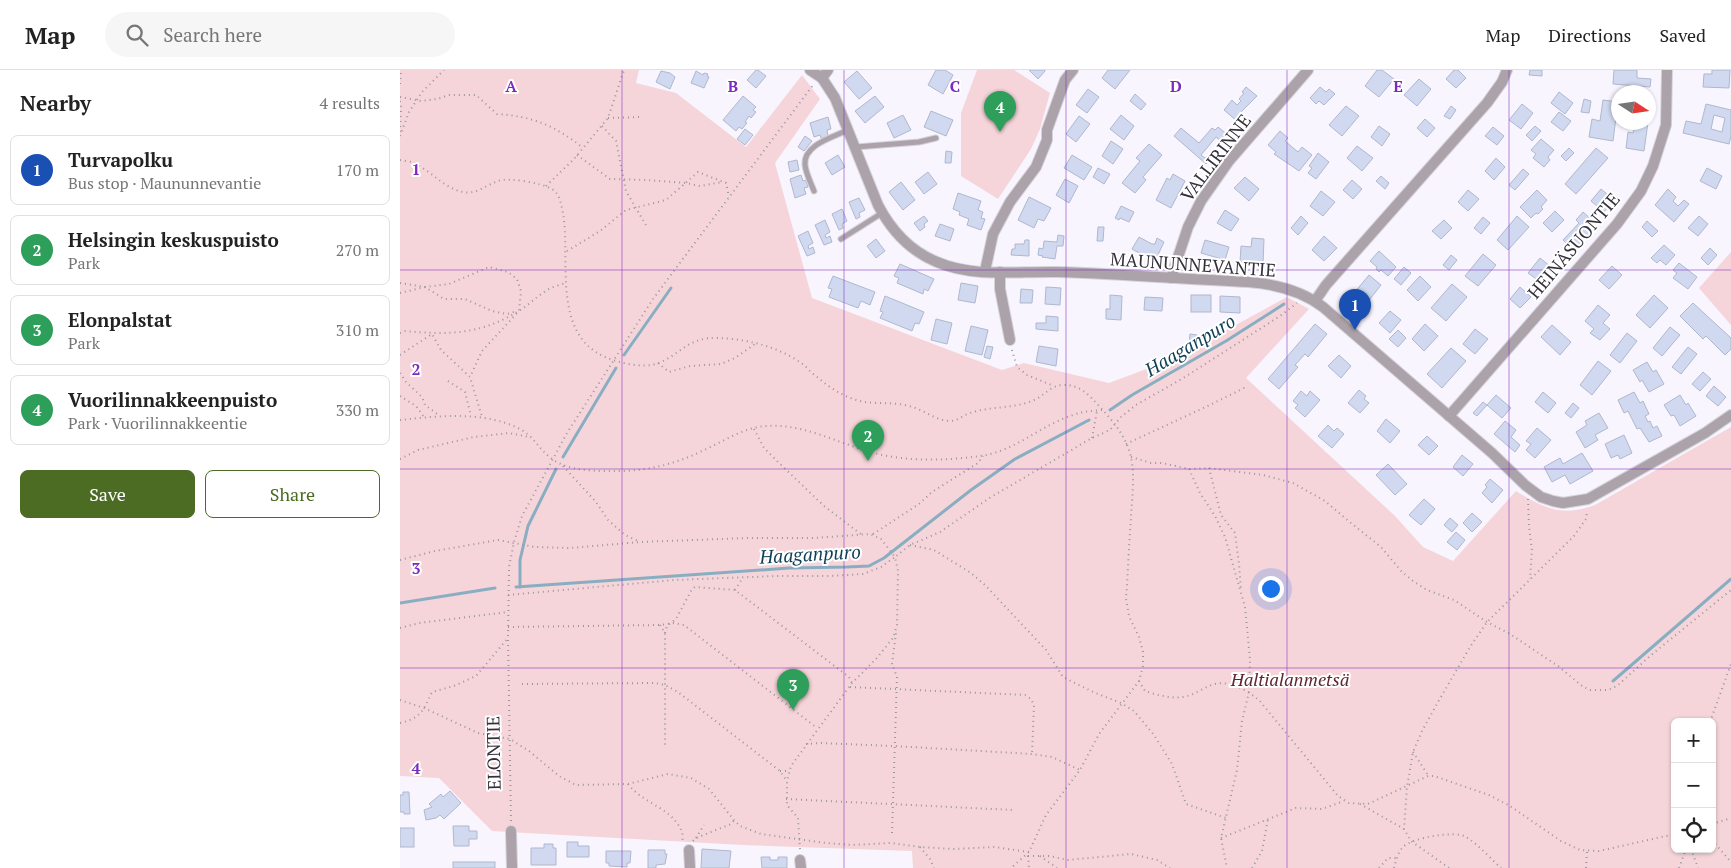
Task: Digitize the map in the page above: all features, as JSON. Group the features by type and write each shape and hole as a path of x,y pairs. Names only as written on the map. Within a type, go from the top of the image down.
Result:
{"street":[{"path":"810,70 825,74"},
{"path":"985,271 995,228 1010,202 1036,168 1047,140 1048,130 1065,80 1073,70"},
{"name":"VALLIRINNE","path":"1171,278 1192,218 1201,201 1229,161 1308,70"},
{"path":"1315,301 1326,285 1488,103 1502,82 1507,70"},
{"name":"HEINÄSUONTIE","path":"1449,416 1617,224 1641,192 1653,166 1666,125 1668,70"},
{"name":"MAUNUNNEVANTIE","path":"825,74 882,213 895,232 906,243 924,255 953,268 1000,272 1057,272 1260,283 1278,286 1304,296 1315,301 1541,497 1563,504 1588,499 1705,433 1731,415"},
{"path":"1000,272 1000,289 1010,340"},
{"path":"511,831 512,868"},
{"path":"689,850 690,868"}],"lane":[{"path":"814,192 805,166 806,155 814,146 848,130"},
{"path":"856,147 919,142 936,138"},
{"path":"841,239 882,213"}],"path":[{"path":"400,84 401,70"},
{"path":"400,136 409,112 416,100 444,70"},
{"path":"546,187 577,155 608,118 624,70"},
{"name":"ELONTIE","path":"511,831 508,595 509,567 522,516 552,459 653,299 784,122 810,91 816,80 825,74"},
{"path":"400,97 416,100 476,95 497,114 512,115 537,121 564,132 583,148"},
{"path":"400,101 400,132"},
{"path":"608,118 642,117"},
{"path":"602,126 616,141 626,191 647,227"},
{"path":"577,155 610,180 686,183 700,186 722,182"},
{"path":"400,160 415,163 449,186 463,192 474,192 506,179 553,190 560,200 565,227 565,283 575,328 591,348 613,360 637,364 658,363 686,345 698,340 715,338 756,343 790,355 803,364 816,377 848,398 867,402 910,406 929,415 950,421 970,413 1018,405 1035,400 1054,387 1062,385 1083,390 1116,425 1131,457 1133,488 1126,599 1129,616 1139,637 1143,652 1143,666 1139,682 1099,734 1080,770 1046,816 1029,852 1030,868"},
{"path":"566,251 600,231 626,210 666,200 698,172 726,183 729,197"},
{"path":"400,293 449,284 489,267 508,272 517,279 521,291 519,311 482,351 470,377"},
{"path":"400,283 425,288 444,299 465,300 492,311 508,314 519,311"},
{"path":"400,333 404,331 432,334 462,333 492,325 519,311 551,288 565,283"},
{"path":"508,595 674,580 863,574 881,567 910,545 940,532 991,497 1092,438 1110,430 1121,417 1136,405 1185,377 1280,316 1304,296"},
{"path":"400,356 432,334"},
{"path":"432,334 442,350 470,377 482,417"},
{"path":"1010,340 1017,367 1027,375 1054,387"},
{"path":"658,363 669,372 690,366 721,364 735,358 756,343"},
{"path":"400,373 406,382 422,397 425,405 440,416"},
{"path":"400,381 406,382"},
{"path":"448,381 464,392 471,416"},
{"path":"1126,444 1246,386"},
{"path":"400,396 416,406 424,417"},
{"path":"400,419 440,416 482,417 516,428 532,437 552,459 561,464 575,469 618,471 656,468 674,463 744,431 764,426 791,427 869,452 892,456 955,459 982,456 1004,449 1071,415 1086,411 1102,410"},
{"path":"1092,438 1097,411"},
{"path":"754,428 764,448 777,461 824,506 863,536"},
{"path":"400,459 418,450 474,437 509,433 532,437"},
{"path":"400,560 470,544 498,540 535,547 570,548 640,542 872,535 919,504 932,492 978,463 982,456"},
{"path":"1131,457 1151,463 1162,463 1189,469 1209,468 1263,475 1293,483 1325,501 1381,547 1402,572 1413,581 1427,590 1454,600 1487,622 1538,651 1582,686 1597,691 1608,690 1617,686 1650,656 1731,590"},
{"path":"561,464 596,502 608,520 625,535 640,542"},
{"path":"1209,468 1221,515 1234,533 1241,592"},
{"path":"1189,469 1200,493 1215,516 1225,537 1245,607 1249,644 1249,692 1242,721 1237,770 1221,838 1227,868"},
{"path":"1525,485 1532,550 1530,580"},
{"path":"1404,829 1406,787 1413,752 1433,710 1487,622 1574,536 1586,519 1588,499"},
{"path":"872,535 888,546 895,556 898,571 896,628 892,664 897,677 892,833"},
{"path":"910,545 934,550 971,573 985,585 1046,650 1063,677 1134,711 1154,736 1172,764 1186,804 1226,818"},
{"path":"735,590 742,578"},
{"path":"665,747 665,632 667,626 676,619 692,589 695,587 735,590 849,677 852,683"},
{"path":"400,628 419,623 508,612"},
{"path":"660,625 665,632"},
{"path":"508,627 684,625 817,728"},
{"path":"800,864 798,818 787,805 786,799 789,771 817,728 852,683 876,659 893,638 896,628"},
{"path":"400,723 414,720 424,708 432,692 454,686 476,676 508,638"},
{"path":"1711,718 1731,664"},
{"path":"1139,682 1145,691 1167,697 1186,697 1210,685 1222,682 1249,692 1259,700 1338,796 1348,803 1368,804 1428,776 1434,776 1489,795 1510,806 1561,841 1587,852 1671,835"},
{"path":"522,684 655,683 666,685 678,692 780,772 787,781"},
{"path":"849,687 1025,695 1034,705 1032,754"},
{"path":"400,700 424,708 478,733 510,739 529,751 568,782 584,786 628,784 668,774 691,778 709,790 740,826 761,834 852,845 892,843 920,847 994,847 1029,852"},
{"path":"806,744 894,746 1032,754 1052,756 1080,770"},
{"path":"1413,752 1428,776"},
{"path":"780,772 789,771"},
{"path":"628,784 634,792 668,812 683,833 683,846 689,850 704,825"},
{"path":"786,799 1014,810"},
{"path":"1221,838 1296,808 1322,810 1344,800"},
{"path":"1360,804 1404,829 1411,841 1449,868"},
{"path":"1716,823 1731,818"},
{"path":"1252,868 1262,851 1268,819"},
{"path":"696,838 724,828 734,820"},
{"path":"1394,868 1396,858 1402,847 1411,841 1456,833 1465,836 1501,868"},
{"path":"1716,845 1731,862"},
{"path":"920,847 930,859 934,868"},
{"path":"1011,868 1029,852"},
{"path":"1586,868 1587,852"},
{"path":"1679,868 1685,853"},
{"path":"1692,853 1698,868"},
{"path":"1028,856 1049,856 1068,860 1131,854 1157,860 1170,868"},
{"path":"1039,856 1057,868"},
{"path":"1379,868 1388,858 1396,858"}],"green space":[{"name":"Haltialanmetsä","path":"400,70 639,70 636,83 676,93 746,147 802,75 820,99 775,163 812,298 1002,370 1024,363 1109,383 1173,359 1287,297 1309,309 1246,378 1395,516 1423,547 1453,561 1516,491 1545,507 1563,511 1583,509 1595,505 1731,427 1731,868 913,868 912,851 743,845 492,831 439,778 400,776"},
{"path":"977,70 1014,70 1050,93 1040,129 1031,149 998,199 961,176 961,113"},
{"path":"1731,252 1731,325 1699,288"}],"building":[{"path":"756,70 766,76 756,88 747,80"},
{"path":"936,70 945,70 953,75 943,94 928,85"},
{"path":"1029,70 1045,70 1045,71 1038,79"},
{"path":"1108,70 1130,70 1115,89 1102,78"},
{"path":"1377,70 1382,70 1394,79 1379,97 1365,86"},
{"path":"1454,70 1458,70 1466,78 1456,88 1446,79"},
{"path":"1530,70 1542,70 1542,76 1529,75"},
{"path":"1614,70 1637,70 1637,78 1651,79 1650,85 1613,84"},
{"path":"1712,70 1730,70 1729,88 1703,87 1704,74 1712,74"},
{"path":"661,71 670,73 675,77 670,89 656,82"},
{"path":"696,71 703,75 704,73 708,74 707,76 709,77 704,88 691,83"},
{"path":"857,71 872,88 859,99 844,82"},
{"path":"1419,79 1431,89 1417,106 1404,95"},
{"path":"1246,87 1257,96 1241,112 1243,114 1237,121 1224,110 1232,100 1237,105 1241,101 1239,99"},
{"path":"1320,87 1326,92 1329,89 1335,94 1324,105 1319,101 1316,104 1310,98"},
{"path":"1088,89 1099,97 1087,113 1076,105"},
{"path":"1559,92 1573,103 1565,114 1551,103"},
{"path":"1135,94 1146,104 1141,110 1130,101"},
{"path":"743,96 756,107 753,110 756,112 751,118 749,116 745,122 747,123 742,129 739,127 736,131 723,120"},
{"path":"875,96 884,107 865,123 855,111"},
{"path":"1584,99 1591,101 1589,113 1581,112"},
{"path":"1603,100 1611,101 1611,130 1614,130 1613,141 1589,137 1592,119 1600,121"},
{"path":"1522,104 1533,113 1521,129 1509,120"},
{"path":"1706,104 1731,110 1731,136 1729,144 1683,133 1686,121 1701,124","holes":["1714,115 1725,118 1722,132 1711,129"]},
{"path":"1346,106 1359,116 1342,136 1329,125"},
{"path":"1451,106 1456,110 1450,119 1444,116"},
{"path":"931,111 953,120 946,136 924,127"},
{"path":"1559,112 1571,121 1563,131 1551,122"},
{"path":"903,115 911,130 894,138 887,123"},
{"path":"1121,115 1134,126 1124,140 1110,129"},
{"path":"1079,116 1090,124 1076,142 1066,134"},
{"path":"828,117 831,129 827,130 828,136 821,138 820,135 814,137 810,123"},
{"path":"1425,119 1435,128 1427,137 1417,128"},
{"path":"1379,126 1390,134 1382,146 1371,137"},
{"path":"1535,126 1541,131 1532,141 1526,135"},
{"path":"1218,127 1229,136 1223,143 1216,137 1201,155 1205,158 1207,156 1210,159 1206,164 1174,136 1181,128 1199,143 1212,128 1215,130"},
{"path":"1493,127 1504,136 1497,145 1485,136"},
{"path":"745,129 753,135 745,145 737,139"},
{"path":"1634,130 1647,130 1644,151 1626,148 1628,132 1633,133"},
{"path":"1280,131 1288,138 1285,141 1298,152 1302,147 1312,155 1299,171 1274,154 1276,152 1268,145"},
{"path":"805,136 812,141 804,151 798,147"},
{"path":"1541,139 1554,150 1548,157 1550,160 1544,167 1533,158 1536,154 1531,150"},
{"path":"1111,141 1123,149 1113,164 1102,156"},
{"path":"1149,144 1162,155 1143,177 1146,180 1135,193 1122,183 1140,161 1136,158"},
{"path":"1357,146 1373,158 1362,171 1347,158"},
{"path":"1569,148 1574,153 1566,161 1561,156"},
{"path":"1596,148 1608,158 1576,194 1565,184"},
{"path":"946,151 952,152 951,163 945,163"},
{"path":"1318,153 1329,162 1316,179 1308,173 1312,168 1309,166"},
{"path":"838,155 845,167 832,175 825,163"},
{"path":"1072,155 1092,167 1084,180 1064,168"},
{"path":"1496,158 1505,167 1494,180 1485,171"},
{"path":"797,160 799,170 790,172 788,162"},
{"path":"1098,168 1110,174 1104,184 1093,177"},
{"path":"1707,168 1722,176 1716,189 1700,181"},
{"path":"1523,169 1529,174 1515,190 1509,185"},
{"path":"928,172 937,184 924,194 915,182"},
{"path":"1173,174 1185,181 1171,208 1156,200 1167,178 1170,180"},
{"path":"801,175 803,181 806,180 808,187 804,188 806,194 795,198 790,179"},
{"path":"1381,176 1389,183 1385,189 1376,181"},
{"path":"1245,177 1259,189 1249,201 1234,188"},
{"path":"1065,179 1078,186 1069,203 1056,195"},
{"path":"1352,180 1362,189 1353,199 1343,190"},
{"path":"901,182 915,200 903,210 889,192"},
{"path":"1601,189 1614,200 1604,212 1591,201"},
{"path":"1668,189 1676,197 1673,201 1678,206 1684,200 1689,204 1674,222 1655,205"},
{"path":"1468,190 1479,199 1468,211 1458,202"},
{"path":"1537,190 1547,200 1541,207 1543,209 1531,218 1520,207"},
{"path":"1321,191 1335,202 1323,216 1310,206"},
{"path":"958,193 981,201 978,210 983,212 981,218 985,219 981,230 967,225 969,219 959,215 960,212 953,209"},
{"path":"1029,197 1051,208 1044,221 1038,219 1034,228 1018,220"},
{"path":"859,198 865,210 859,213 860,217 856,219 849,202"},
{"path":"1121,206 1134,212 1129,222 1115,218"},
{"path":"842,209 847,221 842,224 843,228 839,230 832,214"},
{"path":"1225,210 1239,219 1231,231 1217,223"},
{"path":"1555,211 1564,220 1552,232 1543,223"},
{"path":"1583,212 1591,219 1589,221 1595,227 1579,245 1575,242 1570,247 1563,240 1579,223 1576,220"},
{"path":"924,216 928,221 920,231 914,223"},
{"path":"1301,216 1308,223 1298,235 1291,228"},
{"path":"1517,216 1529,227 1508,250 1497,240"},
{"path":"1699,216 1708,224 1698,236 1688,228"},
{"path":"1483,217 1490,223 1481,234 1474,228"},
{"path":"825,220 830,232 825,235 826,238 830,236 832,242 824,245 815,225"},
{"path":"1444,220 1452,228 1441,239 1432,231"},
{"path":"1647,221 1658,231 1652,237 1642,227"},
{"path":"940,224 954,229 950,241 935,236"},
{"path":"1098,227 1104,227 1103,241 1097,241"},
{"path":"808,231 813,243 808,246 809,249 813,247 815,253 807,256 798,236"},
{"path":"1058,235 1064,236 1063,246 1057,246 1055,259 1038,255 1039,248 1043,249 1044,241 1057,242"},
{"path":"1324,236 1337,248 1324,261 1312,250"},
{"path":"1139,237 1152,244 1155,244 1157,238 1164,242 1157,257 1152,254 1150,259 1132,249"},
{"path":"1252,238 1264,239 1263,264 1240,262 1241,246 1251,247"},
{"path":"876,239 885,251 876,258 867,246"},
{"path":"1025,240 1029,240 1029,256 1011,255 1012,249 1015,249 1015,244 1024,244"},
{"path":"1205,240 1229,247 1225,260 1201,253"},
{"path":"1664,245 1675,255 1666,265 1660,260 1657,263 1651,258"},
{"path":"1710,248 1717,255 1708,265 1701,258"},
{"path":"1379,251 1396,267 1388,276 1381,270 1379,272 1376,269 1377,267 1370,261"},
{"path":"1483,254 1496,265 1478,286 1465,276"},
{"path":"1451,255 1457,260 1449,270 1443,265"},
{"path":"1540,258 1551,267 1539,281 1528,273"},
{"path":"1679,263 1697,277 1688,289 1673,278 1677,273 1673,270"},
{"path":"900,264 934,279 928,291 924,289 923,294 897,283 899,278 894,276"},
{"path":"1612,266 1622,275 1609,289 1599,280"},
{"path":"1404,267 1411,273 1401,285 1394,279"},
{"path":"1369,275 1381,285 1359,313 1352,307 1360,297 1354,293"},
{"path":"833,276 875,292 870,305 861,301 858,308 829,297 832,289 828,288"},
{"path":"1420,276 1431,287 1418,301 1407,290"},
{"path":"961,283 978,286 975,303 958,300"},
{"path":"1452,284 1467,297 1446,321 1431,308"},
{"path":"1046,287 1061,288 1060,305 1045,304"},
{"path":"1520,287 1531,297 1520,308 1510,299"},
{"path":"1021,289 1033,290 1032,303 1020,303"},
{"path":"1110,295 1122,296 1121,320 1106,319 1106,309 1110,309"},
{"path":"1191,295 1211,295 1211,312 1191,312"},
{"path":"1654,295 1668,308 1650,328 1636,315"},
{"path":"885,296 924,312 919,324 915,323 912,331 880,318 883,312 880,311"},
{"path":"1220,296 1240,297 1240,313 1220,312"},
{"path":"1145,297 1163,298 1162,311 1144,310"},
{"path":"1693,303 1731,338 1731,349 1725,355 1706,336 1703,339 1680,316"},
{"path":"1598,305 1610,315 1603,323 1610,329 1600,340 1590,333 1594,329 1585,321"},
{"path":"1390,311 1401,320 1390,333 1379,323"},
{"path":"1046,316 1058,317 1058,331 1036,329 1036,323 1046,323"},
{"path":"936,319 952,323 947,344 931,340"},
{"path":"1315,324 1327,334 1308,357 1305,354 1295,365 1298,367 1279,389 1268,379"},
{"path":"1425,324 1438,336 1424,351 1412,339"},
{"path":"1552,325 1571,342 1560,355 1541,337"},
{"path":"971,326 988,330 982,355 965,351"},
{"path":"1670,327 1680,335 1662,356 1653,348"},
{"path":"1475,329 1488,339 1475,354 1463,344"},
{"path":"1398,330 1406,338 1398,347 1389,339"},
{"path":"1627,333 1637,341 1620,363 1610,355"},
{"path":"1190,334 1197,335 1197,343 1189,343"},
{"path":"987,346 993,347 990,359 984,357"},
{"path":"1039,346 1058,349 1056,366 1036,362"},
{"path":"1688,347 1697,354 1681,374 1672,367"},
{"path":"1451,348 1466,361 1442,388 1427,374"},
{"path":"1339,355 1351,366 1341,378 1328,366"},
{"path":"1598,361 1611,371 1592,395 1580,385"},
{"path":"1647,362 1653,372 1656,370 1664,384 1649,392 1633,370"},
{"path":"1703,372 1711,379 1700,391 1692,384"},
{"path":"1714,386 1726,397 1718,406 1706,396"},
{"path":"1359,390 1366,396 1364,399 1369,403 1360,413 1348,403"},
{"path":"1301,391 1307,396 1310,391 1320,400 1305,417 1295,408 1298,405 1293,401"},
{"path":"1543,392 1556,403 1548,413 1535,402"},
{"path":"1634,392 1640,403 1643,401 1649,414 1645,416 1648,422 1650,421 1653,428 1657,426 1662,436 1649,442 1640,428 1637,429 1628,411 1624,413 1618,400"},
{"path":"1496,395 1511,408 1502,418 1487,405"},
{"path":"1680,395 1686,405 1688,403 1696,416 1680,426 1674,415 1671,416 1664,405"},
{"path":"1483,402 1487,405 1477,416 1473,413"},
{"path":"1573,403 1579,408 1571,418 1565,413"},
{"path":"1599,413 1608,428 1595,435 1598,440 1585,448 1576,432 1587,425 1585,421"},
{"path":"1386,419 1400,431 1390,443 1377,431"},
{"path":"1505,421 1516,430 1511,437 1520,445 1515,452 1494,434"},
{"path":"1328,425 1334,431 1337,428 1344,434 1332,448 1318,436"},
{"path":"1537,428 1551,440 1535,458 1526,450 1531,444 1526,441"},
{"path":"1624,435 1632,453 1620,459 1618,455 1611,458 1605,444"},
{"path":"1427,436 1438,446 1429,455 1418,445"},
{"path":"1582,453 1593,471 1570,484 1565,475 1552,482 1544,467 1560,458 1563,464"},
{"path":"1462,455 1473,464 1463,476 1453,467"},
{"path":"1388,464 1407,484 1395,495 1376,475"},
{"path":"1490,479 1503,490 1492,503 1482,493"},
{"path":"1424,499 1435,509 1421,525 1409,515"},
{"path":"1472,513 1482,522 1472,532 1463,523"},
{"path":"1450,518 1458,525 1452,532 1444,525"},
{"path":"1456,532 1465,540 1457,550 1447,542"},
{"path":"450,791 461,803 444,819 440,815 426,820 424,810 432,807 429,804 441,794 443,797"},
{"path":"403,792 409,792 410,814 400,812 400,795 403,795"},
{"path":"453,826 469,826 469,831 477,831 477,839 469,839 469,846 454,846"},
{"path":"400,828 414,828 414,847 400,847"},
{"path":"567,842 578,842 578,846 589,846 589,857 567,857"},
{"path":"544,844 553,844 553,848 556,848 556,865 531,865 531,848 544,848"},
{"path":"702,849 731,851 729,868 701,868"},
{"path":"648,850 665,850 665,854 667,854 665,864 656,865 656,868 648,868"},
{"path":"606,851 631,851 630,863 627,863 627,867 609,866 609,863 606,863"},
{"path":"761,857 770,857 770,860 778,860 778,857 787,857 787,868 762,868"},
{"path":"453,862 495,862 495,868 453,868"}],"waterway":[{"name":"Haaganpuro","path":"624,355 671,288"},
{"name":"Haaganpuro","path":"1110,410 1284,304"},
{"name":"Haaganpuro","path":"563,457 616,368"},
{"name":"Haaganpuro","path":"516,587 789,568 869,566 884,558 971,490 1015,459 1089,420"},
{"name":"Haaganpuro","path":"520,587 520,560 528,526 556,469"},
{"path":"1613,681 1731,579"},
{"name":"Haaganpuro","path":"400,603 495,588"}],"place":[{"name":"Vuorilinnakkeenpuisto","path":"1000,132"},
{"name":"Turvapolku","path":"1355,330"},
{"name":"Helsingin keskuspuisto","path":"868,461"},
{"name":"Elonpalstat","path":"793,710"}]}
